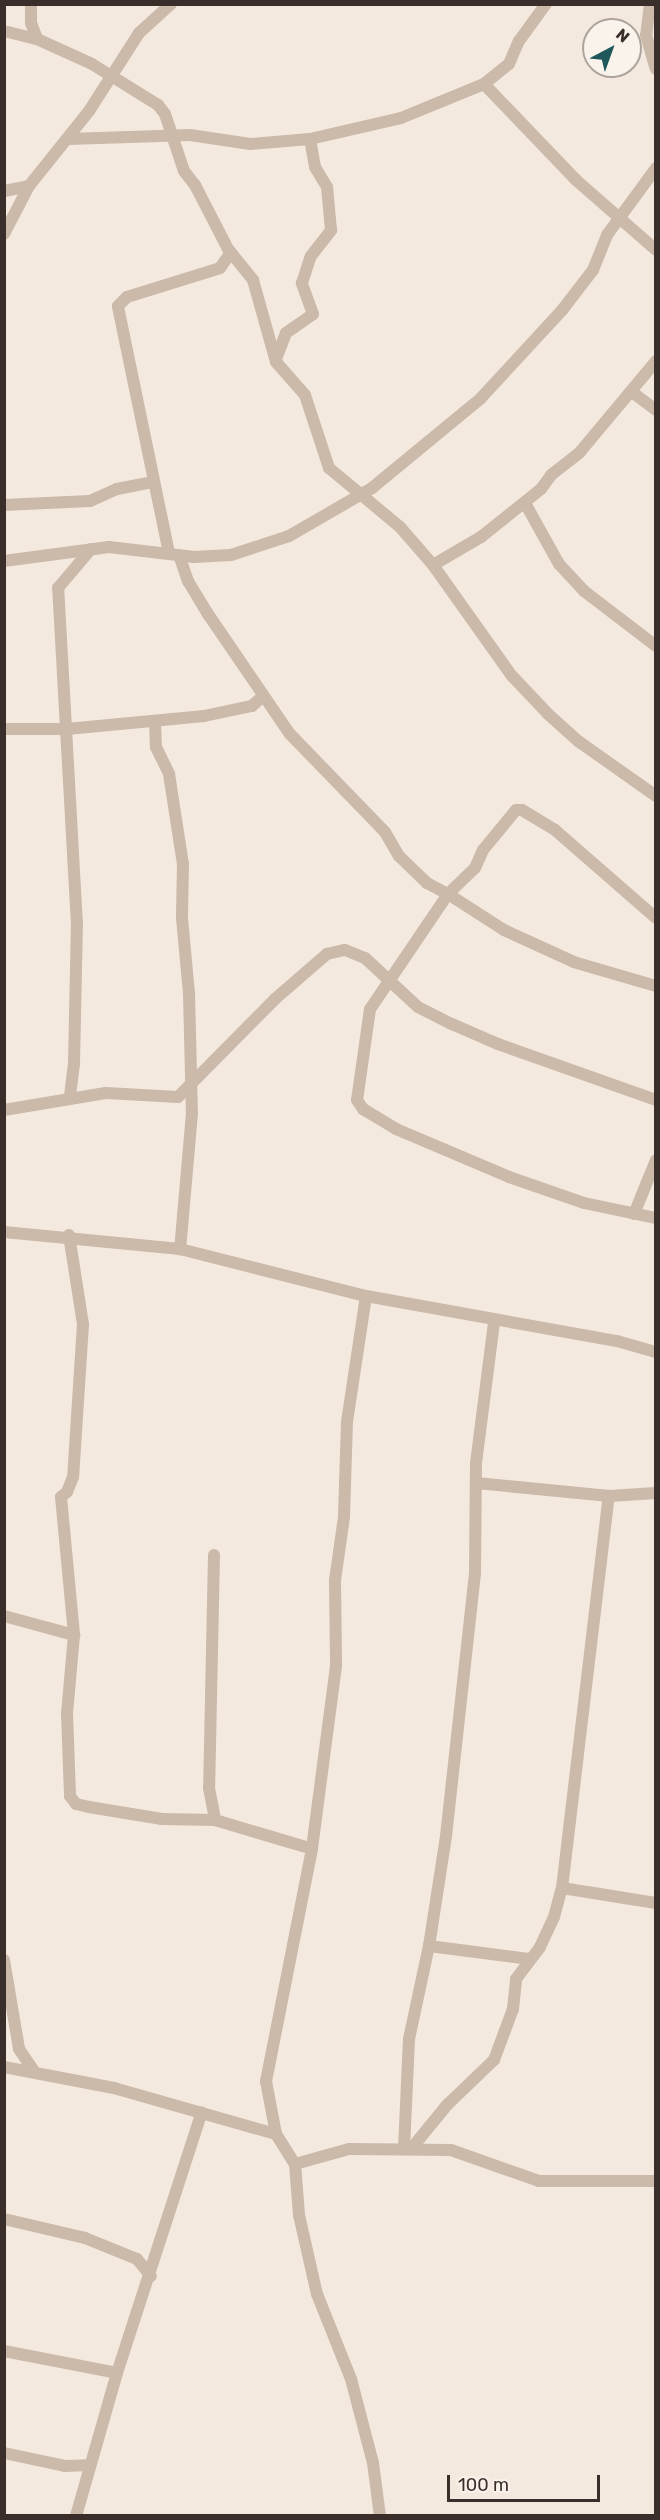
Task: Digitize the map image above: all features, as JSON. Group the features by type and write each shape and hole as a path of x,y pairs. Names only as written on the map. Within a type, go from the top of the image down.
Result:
{"street":[{"path":"31,4 31,23 37,39"},
{"path":"4,234 29,186 68,139 139,33 171,4"},
{"path":"68,139 171,135 210,136 250,144 310,139 401,118 484,84 509,64 519,41 546,4"},
{"path":"650,4 646,35 656,69"},
{"path":"4,32 37,39 111,76 158,105 181,165 231,252 253,280 262,320 276,359 305,395 329,468 400,526 433,565 512,676 548,714 656,796"},
{"path":"484,84 539,144 656,250"},
{"path":"276,359 286,333 312,314 302,283 311,256 331,230 327,187 315,167 310,139"},
{"path":"4,561 91,549 125,547 174,554 231,555 289,536 359,494 385,478 481,398 593,270 619,217 656,168"},
{"path":"4,191 29,186"},
{"path":"231,252 220,268 127,297 118,306 153,482 174,554 188,581 262,697 329,778 385,832 399,856 427,882 504,930 574,962 656,986"},
{"path":"433,565 481,537 525,503 580,452 656,361"},
{"path":"632,392 656,410"},
{"path":"4,506 90,501 117,489 153,482"},
{"path":"525,503 544,542 572,577 656,646"},
{"path":"70,1096 74,1064 77,925 58,588 91,549"},
{"path":"4,729 67,729 155,721 231,711 252,705 262,697"},
{"path":"155,721 156,747 169,774 183,864 182,918 189,993 191,1088 180,1249"},
{"path":"656,918 555,830 522,810 516,810 483,850 475,868 448,894 368,1018 357,1087 357,1100 363,1109 396,1129 448,1148 509,1176 584,1203 656,1218"},
{"path":"4,1110 70,1096 137,1094 178,1097 191,1088 238,1035 327,954 345,950 365,958 418,1006 452,1024 656,1100"},
{"path":"634,1214 656,1160"},
{"path":"4,1232 69,1235 180,1249 366,1296 494,1322 617,1341 656,1352"},
{"path":"69,1235 83,1323 73,1477 68,1492 61,1497 74,1635 67,1713 70,1796 76,1803 88,1807 162,1819 215,1820 312,1850"},
{"path":"366,1296 347,1421 344,1517 335,1580 336,1666 312,1850 266,2081 276,2134 295,2164 299,2215 317,2294 351,2379 373,2463 380,2516"},
{"path":"407,2149 409,2039 429,1946 475,1574 476,1483 484,1380 494,1322"},
{"path":"476,1483 609,1496 656,1493"},
{"path":"407,2149 447,2105 494,2060 513,2009 516,1978 545,1939 562,1888 609,1496"},
{"path":"213,1555 208,1788 215,1820"},
{"path":"4,1616 74,1635"},
{"path":"562,1888 656,1903"},
{"path":"429,1946 529,1959"},
{"path":"4,1960 19,2049 33,2070"},
{"path":"4,2067 33,2070 202,2112 276,2134"},
{"path":"77,2515 117,2373 151,2276 202,2112"},
{"path":"295,2164 348,2149 407,2149 467,2153 538,2181 560,2183 656,2181"},
{"path":"4,2219 54,2228 94,2241 136,2259 151,2276"},
{"path":"4,2351 117,2373"},
{"path":"4,2453 65,2466 90,2465"}]}
